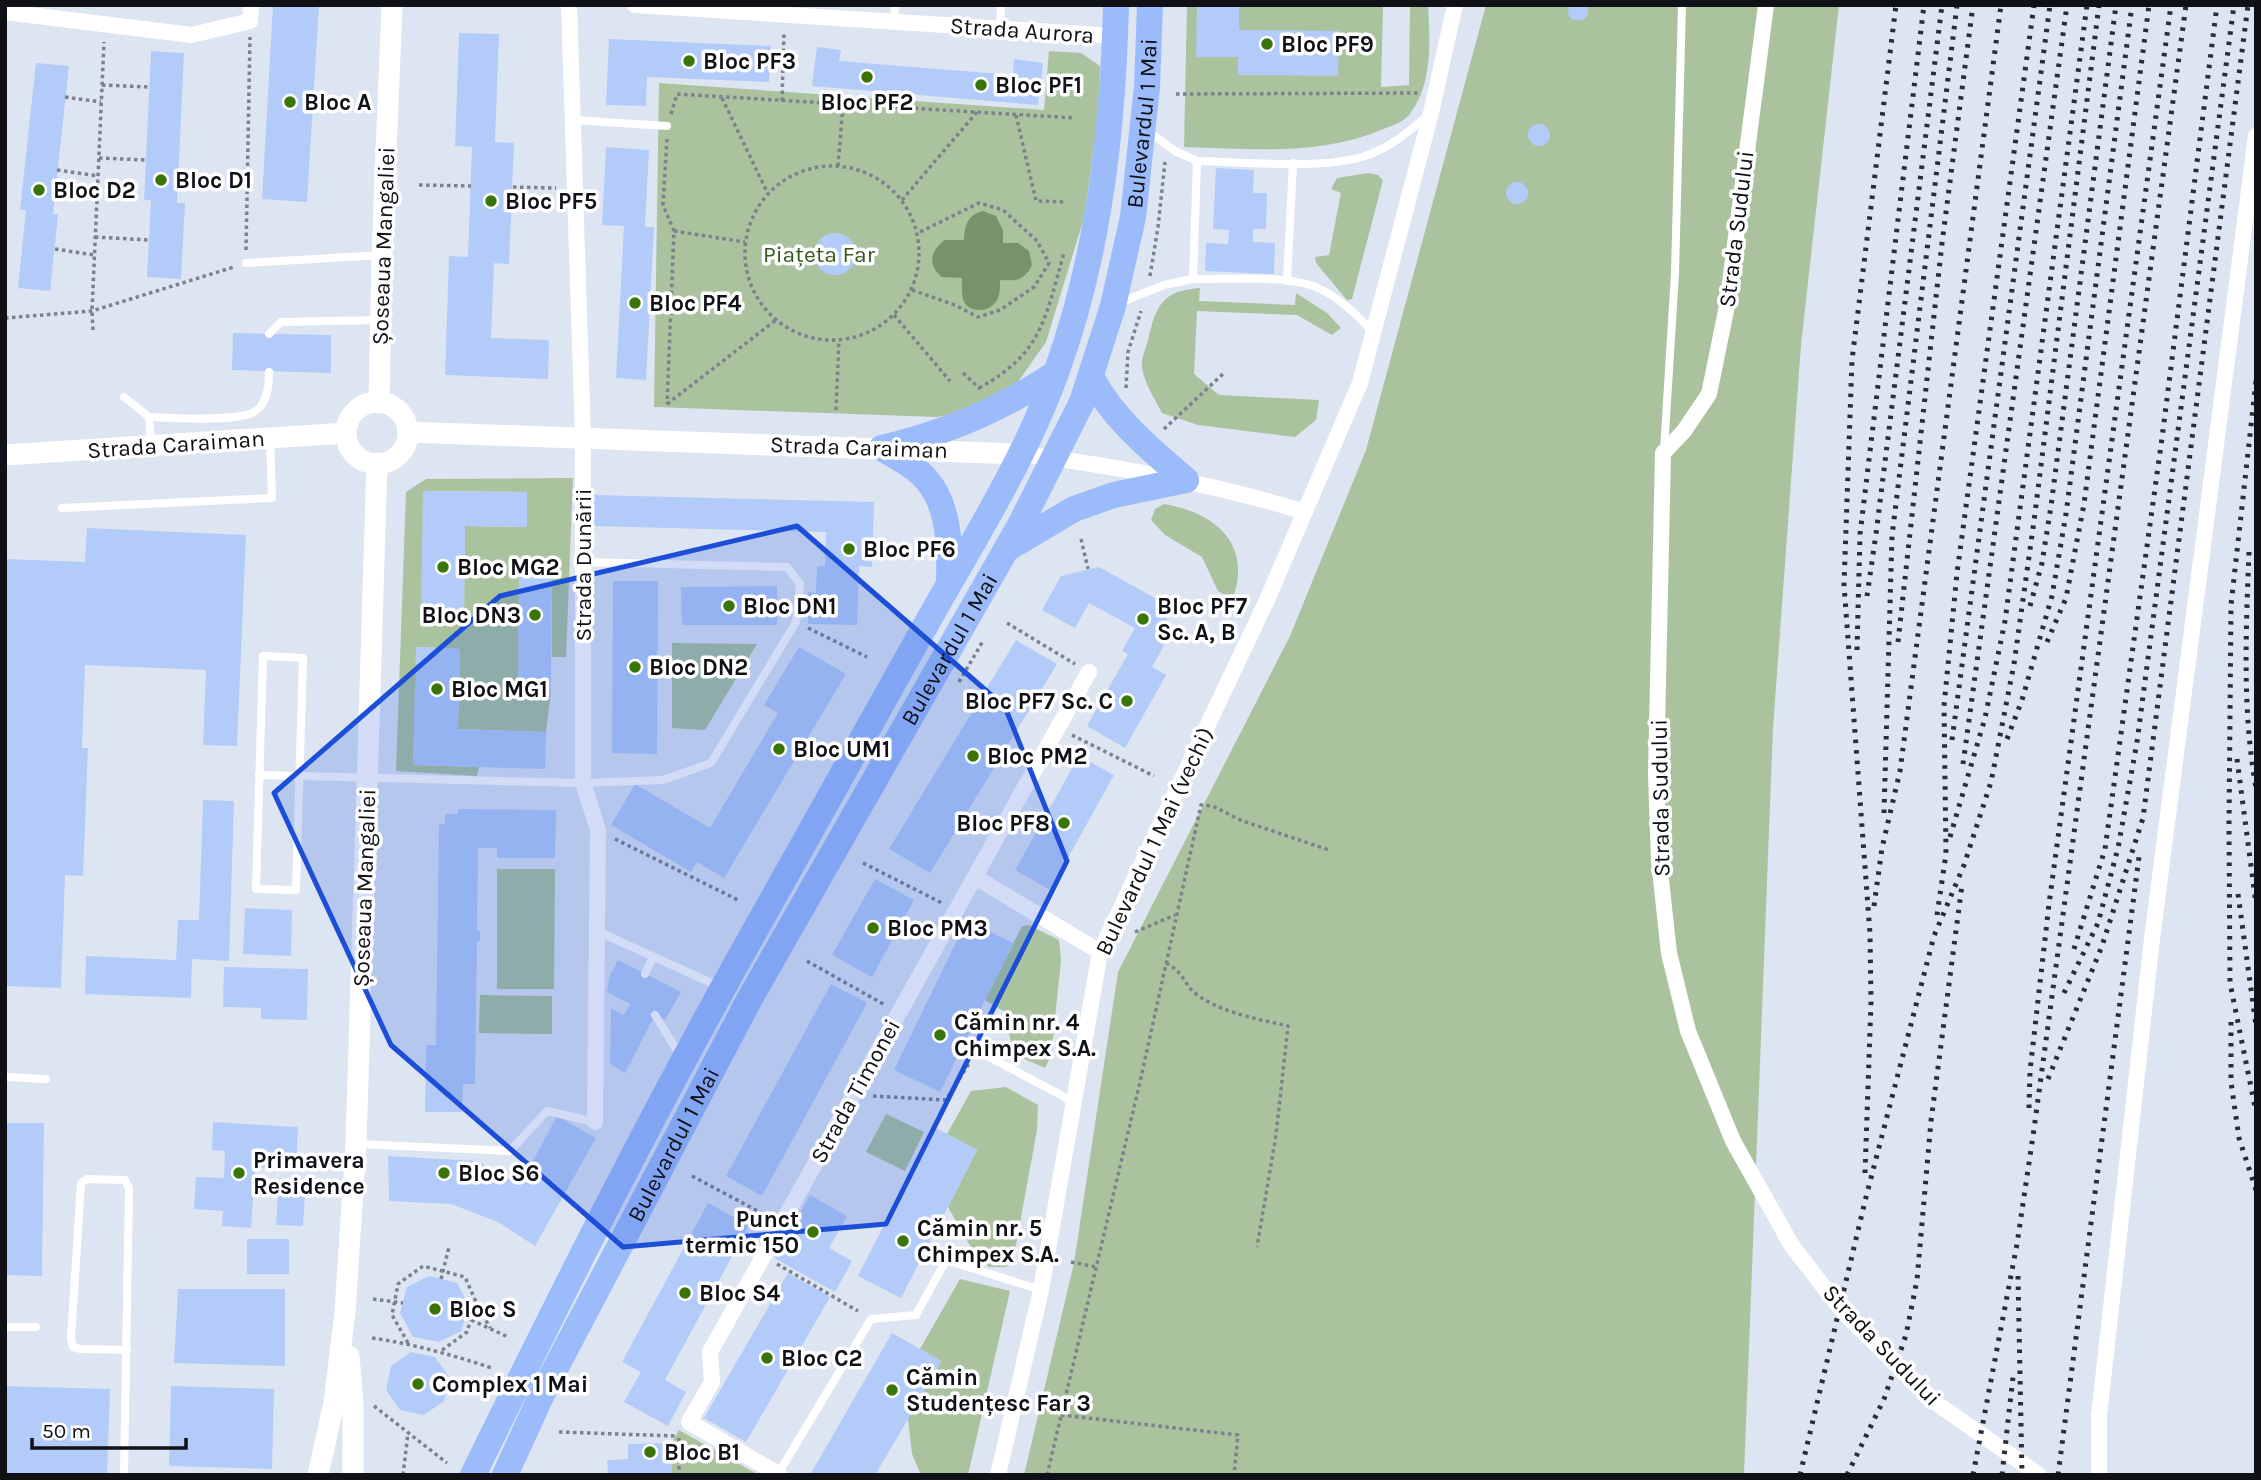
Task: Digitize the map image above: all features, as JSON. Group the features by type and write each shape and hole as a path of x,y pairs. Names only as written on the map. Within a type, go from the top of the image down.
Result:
{"main road":[{"name":"Bulevardul 1 Mai","path":"473,1475 584,1250 722,988 1020,454 1056,373 1078,299 1099,211 1110,125 1116,5"},
{"name":"Bulevardul 1 Mai","path":"505,1475 542,1394 749,1000 1005,550 1054,458 1091,377 1113,306 1133,217 1143,128 1150,5"},
{"path":"882,448 911,441 998,406 1056,373"},
{"path":"1091,377 1119,419 1186,480"},
{"path":"882,448 925,477 937,495 947,527 949,584"},
{"path":"1005,550 1074,509 1114,495 1186,480"}],"street":[{"name":"Șoseaua Mangaliei","path":"379,403 392,5"},
{"name":"Strada Dunării","path":"569,5 583,437 583,783 598,830 595,1122"},
{"name":"Strada Aurora","path":"635,5 1115,36"},
{"name":"Bulevardul 1 Mai (vechi)","path":"998,1475 1041,1290 1100,952 1268,600 1360,383 1431,113 1455,5"},
{"name":"Strada Sudului","path":"1766,5 1727,306 1709,394 1684,431 1663,453 1656,774 1659,860 1669,953 1688,1031 1733,1141 1792,1247 1844,1312 1936,1403 2039,1475"},
{"path":"5,12 50,11 104,24 192,35 250,13"},
{"path":"2099,1475 2099,1416 2152,939 2256,136"},
{"path":"379,403 393,407 401,413 408,432 402,451 394,458 377,463 364,461 356,456 350,448 346,433 349,419 355,411 363,405 379,403"},
{"name":"Strada Caraiman","path":"408,432 1020,454 1186,480 1305,512"},
{"name":"Strada Caraiman","path":"5,455 346,433"},
{"name":"Șoseaua Mangaliei","path":"318,1475 334,1403 345,1312 356,1144 377,463"},
{"name":"Strada Timonei","path":"689,1422 712,1382 710,1352 1089,672"},
{"path":"975,877 1100,952"},
{"name":"Șoseaua Mangaliei","path":"345,1312 353,1403 353,1475"},
{"path":"689,1422 779,1474"}],"lane":[{"path":"894,22 895,5"},
{"path":"1000,29 1001,5"},
{"path":"1663,453 1675,273 1682,5"},
{"path":"1143,128 1175,151 1197,161 1330,163 1364,156 1395,142 1431,113"},
{"path":"573,120 667,126"},
{"path":"1193,279 1197,161"},
{"path":"1287,281 1293,163"},
{"path":"246,263 382,255"},
{"path":"1113,306 1164,285 1193,279 1287,281 1315,287 1335,297 1373,332"},
{"path":"270,334 281,322 380,320"},
{"path":"124,397 149,417 209,418 253,413 262,405 269,372"},
{"path":"149,417 152,446"},
{"path":"62,508 272,498 270,438"},
{"path":"259,775 583,783 663,780 711,763 796,622 800,584 787,567 583,562"},
{"path":"263,656 303,658 296,890 256,889 259,775 263,656"},
{"path":"597,931 722,988"},
{"path":"645,974 653,957"},
{"path":"655,1015 684,1062"},
{"path":"978,1051 1074,1102"},
{"path":"5,1077 46,1079"},
{"path":"356,1144 510,1151 547,1111 595,1122"},
{"path":"124,1475 127,1350 130,1188 125,1180 87,1179 81,1184 71,1339 73,1347 81,1349 127,1350"},
{"path":"779,1474 871,1319 916,1315 946,1260 1041,1290"},
{"path":"5,1327 36,1327"}],"path":[{"path":"5,318 92,311 246,263 250,13"},
{"path":"782,101 785,15"},
{"path":"93,330 104,24"},
{"path":"102,85 149,87"},
{"path":"1176,94 1424,93"},
{"path":"776,320 667,404 674,232 663,205 667,126 677,94 1075,118"},
{"path":"65,97 101,102"},
{"path":"722,97 768,194"},
{"path":"838,166 843,104"},
{"path":"902,200 977,112"},
{"path":"1016,115 1036,201 1064,202"},
{"path":"99,158 145,160"},
{"path":"838,166 862,171 884,183 902,200 918,233 920,262 912,290 894,315 878,328 860,336 839,340 817,339 795,332 776,320 757,298 747,271 745,242 753,216 768,194 788,178 812,169 838,166"},
{"path":"57,170 98,176"},
{"path":"419,185 471,186"},
{"path":"513,187 575,188"},
{"path":"912,290 955,305 978,317 1000,310 1034,287 1049,263 1037,241 1003,209 979,203 918,233"},
{"path":"674,232 745,242"},
{"path":"95,237 149,240"},
{"path":"55,248 94,255"},
{"path":"979,388 1021,359 1037,338 1064,251"},
{"path":"894,315 950,381"},
{"path":"835,410 839,340"},
{"path":"1164,429 1225,372"},
{"path":"964,373 986,395"},
{"path":"1081,539 1088,569"},
{"path":"796,622 867,657"},
{"path":"1007,623 1089,672"},
{"path":"959,683 986,636"},
{"path":"1058,727 1154,776"},
{"path":"1047,1475 1201,805 1213,806 1251,824 1329,850"},
{"path":"598,830 740,901"},
{"path":"863,863 956,911"},
{"path":"1135,932 1177,914"},
{"path":"807,961 899,1013"},
{"path":"1166,963 1178,969 1194,993 1219,1006 1288,1026 1276,1135 1257,1247"},
{"path":"853,1095 946,1100 978,1051"},
{"path":"692,1176 782,1223"},
{"path":"441,1279 449,1247"},
{"path":"763,1256 871,1319"},
{"path":"1071,1262 1096,1267"},
{"path":"408,1343 393,1315 398,1284 423,1266 465,1277 491,1330"},
{"path":"373,1298 403,1303"},
{"path":"441,1351 467,1332 476,1302"},
{"path":"466,1317 508,1336"},
{"path":"372,1338 441,1351 492,1368"},
{"path":"372,1405 447,1462"},
{"path":"1061,1415 1238,1435 1234,1475"},
{"path":"679,1475 679,1436 689,1422"},
{"path":"559,1432 679,1436"},
{"path":"403,1475 408,1433"}],"highlighted area":[{"path":"797,526 1005,707 1067,861 886,1224 623,1247 391,1045 274,793 500,596"}],"green space":[{"path":"1187,5 1383,6 1381,87 1409,85 1410,5 1428,5 1428,62 1417,103 1409,115 1392,126 1333,144 1284,149 1184,147"},
{"path":"1486,5 1839,5 1801,345 1773,728 1744,1475 1024,1475 1074,1263 1118,972 1290,636 1366,450"},
{"name":"Piațeta Far","path":"1049,51 1081,53 1100,66 1098,118 1084,218 1046,342 1013,389 973,410 937,417 654,407 659,83 1044,110"},
{"path":"1368,173 1378,175 1383,180 1352,299 1347,300 1316,263 1315,257 1329,255 1341,193 1331,189 1337,178"},
{"path":"1200,288 1199,301 1295,305 1296,293 1327,313 1341,328 1332,335 1297,315 1197,311 1194,374 1219,395 1319,400 1316,420 1295,437 1198,425 1162,413 1147,385 1142,367 1154,318 1162,302 1169,297"},
{"path":"573,478 566,657 552,657 552,573 519,573 518,690 551,691 546,732 458,729 460,649 417,647 413,765 479,767 477,776 396,771 406,492 426,479","holes":["423,491 527,492 527,527 465,526 464,609 422,608"]},
{"path":"1164,504 1198,514 1224,533 1237,560 1238,576 1234,595 1225,595 1218,591 1202,557 1165,535 1151,520 1155,509"},
{"path":"672,643 757,644 705,730 672,728"},
{"path":"497,869 555,869 554,989 497,989"},
{"path":"1029,925 1059,940 1061,961 1051,1056 1045,1068 1013,1054 1005,1012 985,1000 1022,926"},
{"path":"480,995 552,996 552,1034 479,1033"},
{"path":"1006,1087 1038,1105 1037,1130 1013,1261 1006,1267 989,1267 976,1256 948,1207 977,1150 947,1134 971,1091"},
{"path":"886,1114 924,1132 905,1171 866,1152"},
{"path":"960,1279 1010,1291 968,1475 921,1475 912,1454 908,1419 941,1361 920,1349"},
{"path":"679,1430 755,1473 754,1475 672,1475 671,1443"}],"shaded area":[{"path":"983,211 996,216 1003,230 1003,243 1018,243 1029,251 1032,265 1019,279 1000,280 998,298 992,306 977,310 964,302 962,278 942,277 934,268 932,258 945,240 964,240 968,221 973,215"}],"building":[{"name":"Bloc A","path":"273,5 319,5 307,202 262,199"},
{"name":"Bloc PF9","path":"1197,5 1239,5 1239,30 1339,31 1338,76 1238,75 1238,57 1196,57"},
{"path":"1569,5 1588,5 1588,15 1583,20 1573,20 1568,15"},
{"name":"Bloc PF5","path":"459,33 499,34 495,142 514,143 509,264 494,263 491,338 549,340 548,379 445,375 449,256 468,257 472,147 455,146"},
{"name":"Bloc PF3","path":"609,39 771,46 769,82 647,77 646,106 606,105"},
{"path":"817,47 841,50 839,61 1013,75 1014,59 1043,63 1038,105 812,86"},
{"name":"Bloc D1","path":"151,51 184,53 177,203 185,203 181,279 147,277 151,200 144,200"},
{"name":"Bloc D2","path":"36,63 69,66 53,214 58,214 50,291 18,288 26,210 20,210"},
{"path":"1539,124 1547,127 1550,135 1547,143 1539,146 1531,143 1528,135 1531,127"},
{"name":"Bloc PF4","path":"606,147 649,150 645,227 654,227 646,380 616,378 624,226 602,225"},
{"path":"1216,168 1254,170 1253,193 1267,193 1266,229 1253,229 1253,242 1275,243 1274,274 1205,271 1206,243 1228,244 1229,230 1213,229"},
{"path":"1517,182 1525,185 1528,193 1525,201 1517,204 1509,201 1506,193 1509,185"},
{"path":"835,233 850,239 856,254 850,269 835,275 820,269 814,254 820,239"},
{"path":"233,333 331,335 331,373 232,370"},
{"name":"Bloc MG2","path":"423,491 527,492 527,527 465,526 464,609 421,608"},
{"name":"Bloc PF6","path":"594,495 874,502 872,567 859,566 857,625 808,624 808,592 816,593 817,566 825,566 826,532 593,526"},
{"path":"87,528 246,535 237,746 203,745 206,670 85,665 82,748 88,748 83,876 65,875 61,988 5,986 5,559 85,562"},
{"name":"Bloc PF7 Sc. A, B","path":"1099,567 1164,603 1170,634 1152,667 1166,675 1125,748 1087,726 1128,654 1122,651 1135,628 1089,603 1075,628 1042,610 1061,576"},
{"name":"Bloc DN3","path":"519,573 552,573 551,691 518,691"},
{"name":"Bloc DN2","path":"613,581 658,581 657,754 612,753"},
{"name":"Bloc DN1","path":"777,586 777,625 682,625 681,587"},
{"name":"Bloc PM2","path":"1016,640 1057,664 930,873 889,849"},
{"name":"Bloc MG1","path":"416,647 460,649 458,729 546,732 545,769 413,765"},
{"name":"Bloc UM1","path":"799,647 846,674 724,878 697,862 691,872 611,825 635,784 710,828 778,713 764,705"},
{"name":"Bloc PF8","path":"1079,756 1114,775 1050,890 1015,870"},
{"path":"203,800 234,801 229,961 192,959 191,998 85,994 86,956 176,960 178,920 199,920"},
{"path":"458,809 556,810 555,858 497,858 497,848 478,848 477,931 480,931 480,941 477,941 475,1084 463,1084 462,1112 425,1112 426,1045 436,1045 439,824 445,824 445,814 458,814"},
{"name":"Bloc PM3","path":"875,879 914,900 872,977 832,955"},
{"path":"245,908 292,910 291,956 243,954"},
{"name":"Cămin nr. 4 Chimpex S.A.","path":"967,920 1013,943 940,1092 894,1070"},
{"path":"618,960 681,992 665,1020 655,1015 625,1073 610,1064 611,1008 624,1015 630,1004 607,992 610,975"},
{"path":"224,967 308,969 307,1020 261,1019 261,1008 223,1007"},
{"path":"831,984 867,1003 762,1196 726,1176"},
{"name":"Bloc S6","path":"557,1116 596,1138 535,1246 498,1222 451,1204 389,1201 388,1156 478,1161 520,1185"},
{"name":"Primavera Residence","path":"213,1122 298,1127 296,1170 255,1167 251,1228 222,1226 223,1211 194,1209 196,1177 224,1178 225,1151 212,1150"},
{"path":"5,1123 44,1123 42,1276 5,1275"},
{"name":"Cămin nr. 5 Chimpex S.A.","path":"934,1127 977,1150 901,1298 858,1276"},
{"path":"278,1195 305,1196 303,1226 276,1225"},
{"name":"Punct termic 150","path":"810,1195 847,1216 829,1248 852,1261 835,1292 774,1258"},
{"name":"Bloc S4","path":"708,1203 749,1225 665,1380 686,1392 668,1426 624,1402 641,1372 622,1362"},
{"path":"247,1239 289,1239 289,1274 247,1274"},
{"name":"Bloc C2","path":"788,1273 830,1297 746,1442 704,1418"},
{"name":"Bloc S","path":"429,1276 457,1283 469,1306 461,1331 439,1342 413,1337 400,1313 407,1287"},
{"path":"178,1289 285,1289 285,1366 174,1363"},
{"name":"Cămin Studențesc Far 3","path":"892,1333 941,1361 908,1419 875,1475 810,1475"},
{"name":"Complex 1 Mai","path":"411,1352 435,1357 449,1377 444,1401 424,1415 400,1410 386,1390 391,1366"},
{"path":"5,1386 110,1389 107,1475 5,1475"},
{"path":"171,1386 274,1389 272,1469 169,1466"},
{"name":"Bloc B1","path":"671,1443 672,1475 608,1475 607,1460 628,1459 628,1444"}],"railway":[{"path":"1865,1173 1871,1002 1870,934 1844,585 1852,360 1896,5"},
{"path":"1857,650 1860,534 1924,5"},
{"path":"1867,596 1942,5"},
{"path":"1884,813 1892,536 1957,5"},
{"path":"1898,642 1942,243 1973,5"},
{"path":"1874,906 1882,848 1900,771 2001,5"},
{"path":"1937,915 1946,854 1944,706 1957,573 2034,5"},
{"path":"1952,740 2050,5"},
{"path":"1963,764 2067,5"},
{"path":"1950,837 1985,718 2005,621 2087,5"},
{"path":"1800,1475 1865,1201 1934,936 1964,865 1991,782 2014,664 2034,521 2099,5"},
{"path":"2030,606 2042,563 2051,506 2116,5"},
{"path":"2007,739 2022,700 2052,596 2066,514 2132,5"},
{"path":"2047,642 2066,598 2084,504 2149,5"},
{"path":"2029,1108 2030,1071 2049,904 2171,5"},
{"path":"1973,1475 2017,1244 2034,1129 2186,5"},
{"path":"2074,949 2105,849 2162,438 2217,5"},
{"path":"2064,993 2098,923 2118,848 2137,742 2234,5"},
{"path":"2048,1079 2102,946 2143,818 2248,5"},
{"path":"2256,381 2231,605 2229,825 2230,983 2256,1112"},
{"path":"2249,552 2247,700 2256,788"},
{"path":"2237,759 2256,904"},
{"path":"2058,1475 2139,857"},
{"path":"1847,1475 1884,1399 1906,1335 1917,1280 1931,1121 1962,885"},
{"path":"2238,894 2256,1026"},
{"path":"2231,1022 2231,1082 2239,1138 2256,1190"},
{"path":"2018,1276 2022,1475"},
{"path":"2002,1475 2013,1377"}],"place":[{"name":"Bloc PF9","path":"1267,44"},
{"name":"Bloc PF3","path":"689,61"},
{"name":"Bloc PF2","path":"867,77"},
{"name":"Bloc PF1","path":"981,85"},
{"name":"Bloc A","path":"290,102"},
{"name":"Bloc D1","path":"161,180"},
{"name":"Bloc D2","path":"39,190"},
{"name":"Bloc PF5","path":"491,201"},
{"name":"Bloc PF4","path":"635,303"},
{"name":"Bloc PF6","path":"849,549"},
{"name":"Bloc MG2","path":"443,567"},
{"name":"Bloc DN1","path":"729,606"},
{"name":"Bloc DN3","path":"535,615"},
{"name":"Bloc PF7 Sc. A, B","path":"1143,619"},
{"name":"Bloc DN2","path":"635,667"},
{"name":"Bloc MG1","path":"437,689"},
{"name":"Bloc PF7 Sc. C","path":"1127,701"},
{"name":"Bloc UM1","path":"779,749"},
{"name":"Bloc PM2","path":"973,756"},
{"name":"Bloc PF8","path":"1064,823"},
{"name":"Bloc PM3","path":"873,928"},
{"name":"Cămin nr. 4 Chimpex S.A.","path":"940,1035"},
{"name":"Primavera Residence","path":"239,1173"},
{"name":"Bloc S6","path":"444,1173"},
{"name":"Punct termic 150","path":"813,1232"},
{"name":"Cămin nr. 5 Chimpex S.A.","path":"903,1241"},
{"name":"Bloc S4","path":"685,1293"},
{"name":"Bloc S","path":"435,1309"},
{"name":"Bloc C2","path":"767,1358"},
{"name":"Complex 1 Mai","path":"418,1384"},
{"name":"Cămin Studențesc Far 3","path":"892,1390"},
{"name":"Bloc B1","path":"650,1452"}]}
